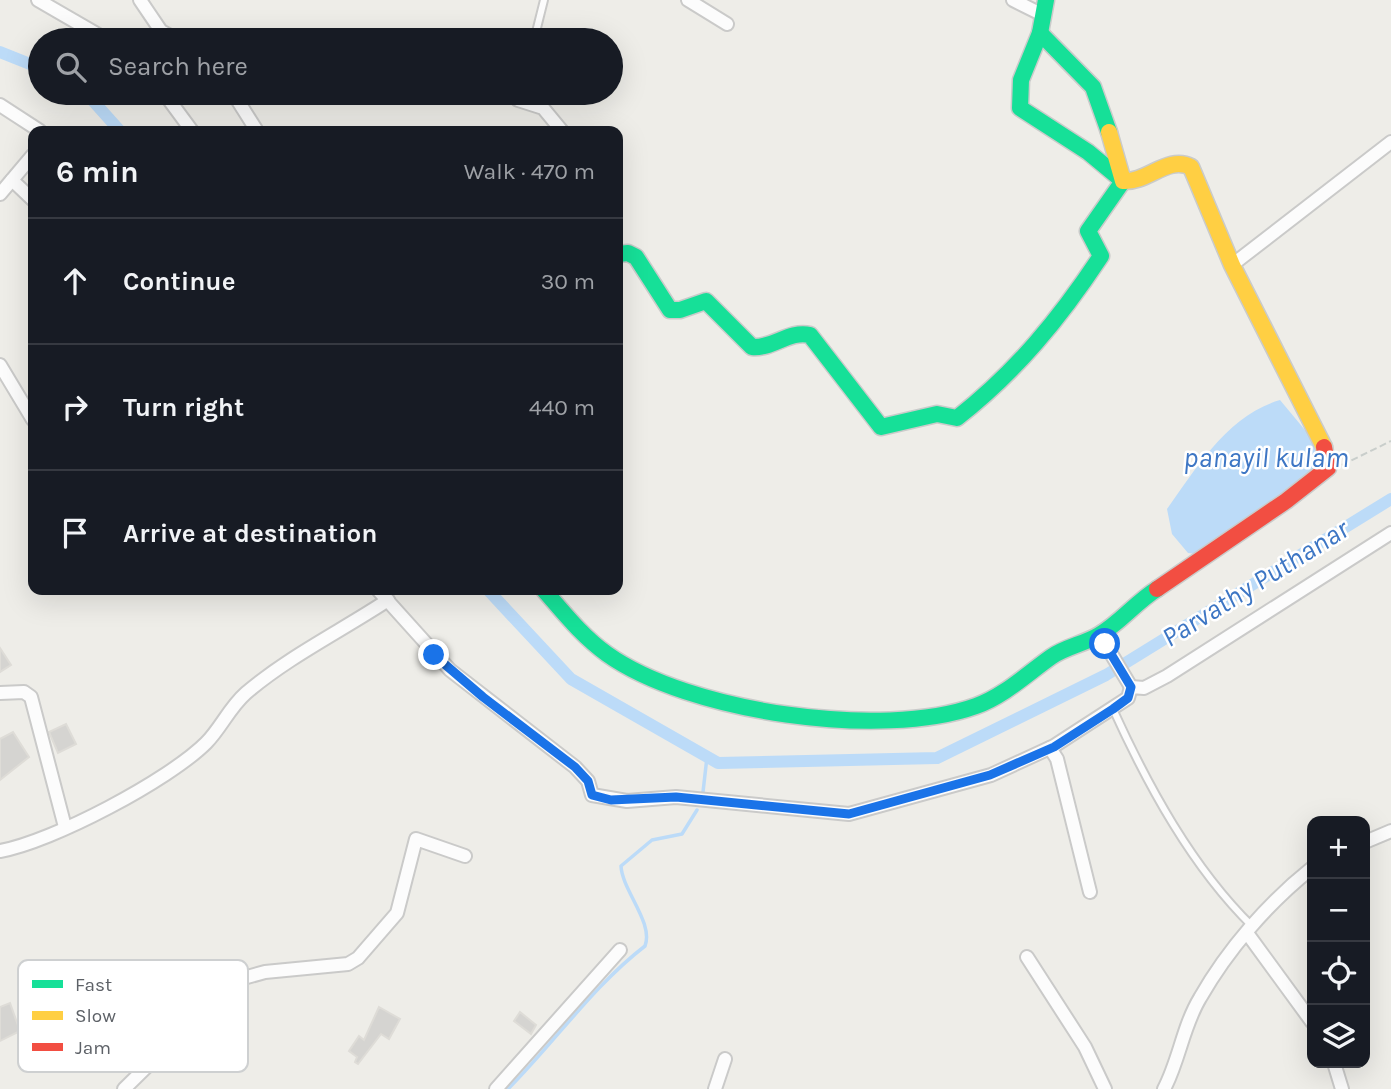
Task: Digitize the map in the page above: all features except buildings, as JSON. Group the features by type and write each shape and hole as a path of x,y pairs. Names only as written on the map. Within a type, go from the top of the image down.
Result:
{"street":[{"path":"38,0 86,28"},
{"path":"140,0 159,28"},
{"path":"688,0 727,24"},
{"path":"548,595 590,642 609,656 661,681 724,704 840,720 907,719 954,713 979,705 1031,675 1052,656 1102,640 1140,600 1286,501 1328,468 1326,451 1293,393 1271,338 1232,265 1207,198 1186,162 1177,161 1136,182 1123,181 1088,152 1020,108 1017,95 1040,33 1044,7 1013,0"},
{"path":"1040,33 1093,87 1104,113 1123,181"},
{"path":"0,105 32,126"},
{"path":"173,105 187,126"},
{"path":"241,105 254,126"},
{"path":"532,105 545,110 558,126"},
{"path":"1232,265 1391,142"},
{"path":"0,194 28,161"},
{"path":"12,180 28,195"},
{"path":"623,254 630,253 636,257 670,310 677,312 699,300 706,301 752,347 764,348 799,333 810,335 843,382 883,428 937,414 957,418 1013,372 1074,298 1101,256 1087,231 1123,181"},
{"path":"0,365 28,412"},
{"path":"1130,687 1144,688 1167,676 1391,533"},
{"path":"0,851 65,827 121,801 170,770 207,742 245,694 383,595 450,670 575,767 588,781 590,792 600,797 627,801 676,797 849,814 990,775 1050,748 1128,698 1130,687 1102,640"},
{"path":"0,692 24,692 31,697 65,827"},
{"path":"1050,748 1057,760 1090,892"},
{"path":"1370,840 1391,831"},
{"path":"248,977 265,972 348,964 358,958 402,905 416,839 465,856"},
{"path":"1164,1089 1198,1000 1250,929 1281,894 1307,872"},
{"path":"1250,929 1307,1014"},
{"path":"496,1089 620,950"},
{"path":"1027,957 1085,1047 1105,1089"},
{"path":"715,1089 725,1059"},
{"path":"1336,1068 1342,1089"},
{"path":"124,1089 141,1072"}],"lane":[{"path":"537,28 544,0"},
{"path":"1113,709 1140,769 1213,883 1250,929"}],"path":[{"path":"1328,468 1351,464 1391,441"}],"water":[{"name":"panayil kulam","path":"1280,400 1310,436 1318,457 1310,477 1204,555 1188,553 1172,534 1167,509 1202,460 1229,430 1261,407"}],"waterway":[{"name":"Parvathy Puthanar","path":"0,52 28,63"},
{"name":"Parvathy Puthanar","path":"97,105 116,126"},
{"name":"Parvathy Puthanar","path":"493,595 571,679 718,763 937,758 1106,675 1391,499"},
{"path":"703,792 707,757"},
{"path":"508,1089 591,996 645,946 645,927 626,885 621,866 652,840 682,834 697,810"}],"traffic: fast":[{"path":"623,254 636,257 670,310 680,310 706,301 752,347 760,347 795,335 810,335 881,427 937,414 957,418 1018,363 1085,279 1101,256 1088,231 1123,181 1088,152 1020,108 1021,80 1040,33 1046,0"},
{"path":"1040,33 1093,87 1109,132"},
{"path":"548,595 581,632 607,654 642,674 686,691 735,705 787,714 839,720 890,720 936,716 986,702 1006,691 1056,654 1107,630 1157,589"}],"traffic: slow":[{"path":"1109,132 1123,181 1141,178 1174,164 1191,167 1232,265 1324,447"}],"traffic: jam":[{"path":"1157,589 1286,501 1328,468 1324,447"}],"route":[{"path":"434,655 483,697 575,767 588,781 592,795 627,801 676,797 849,814 990,775 1054,747 1113,709 1128,698 1131,687 1105,644"}]}
